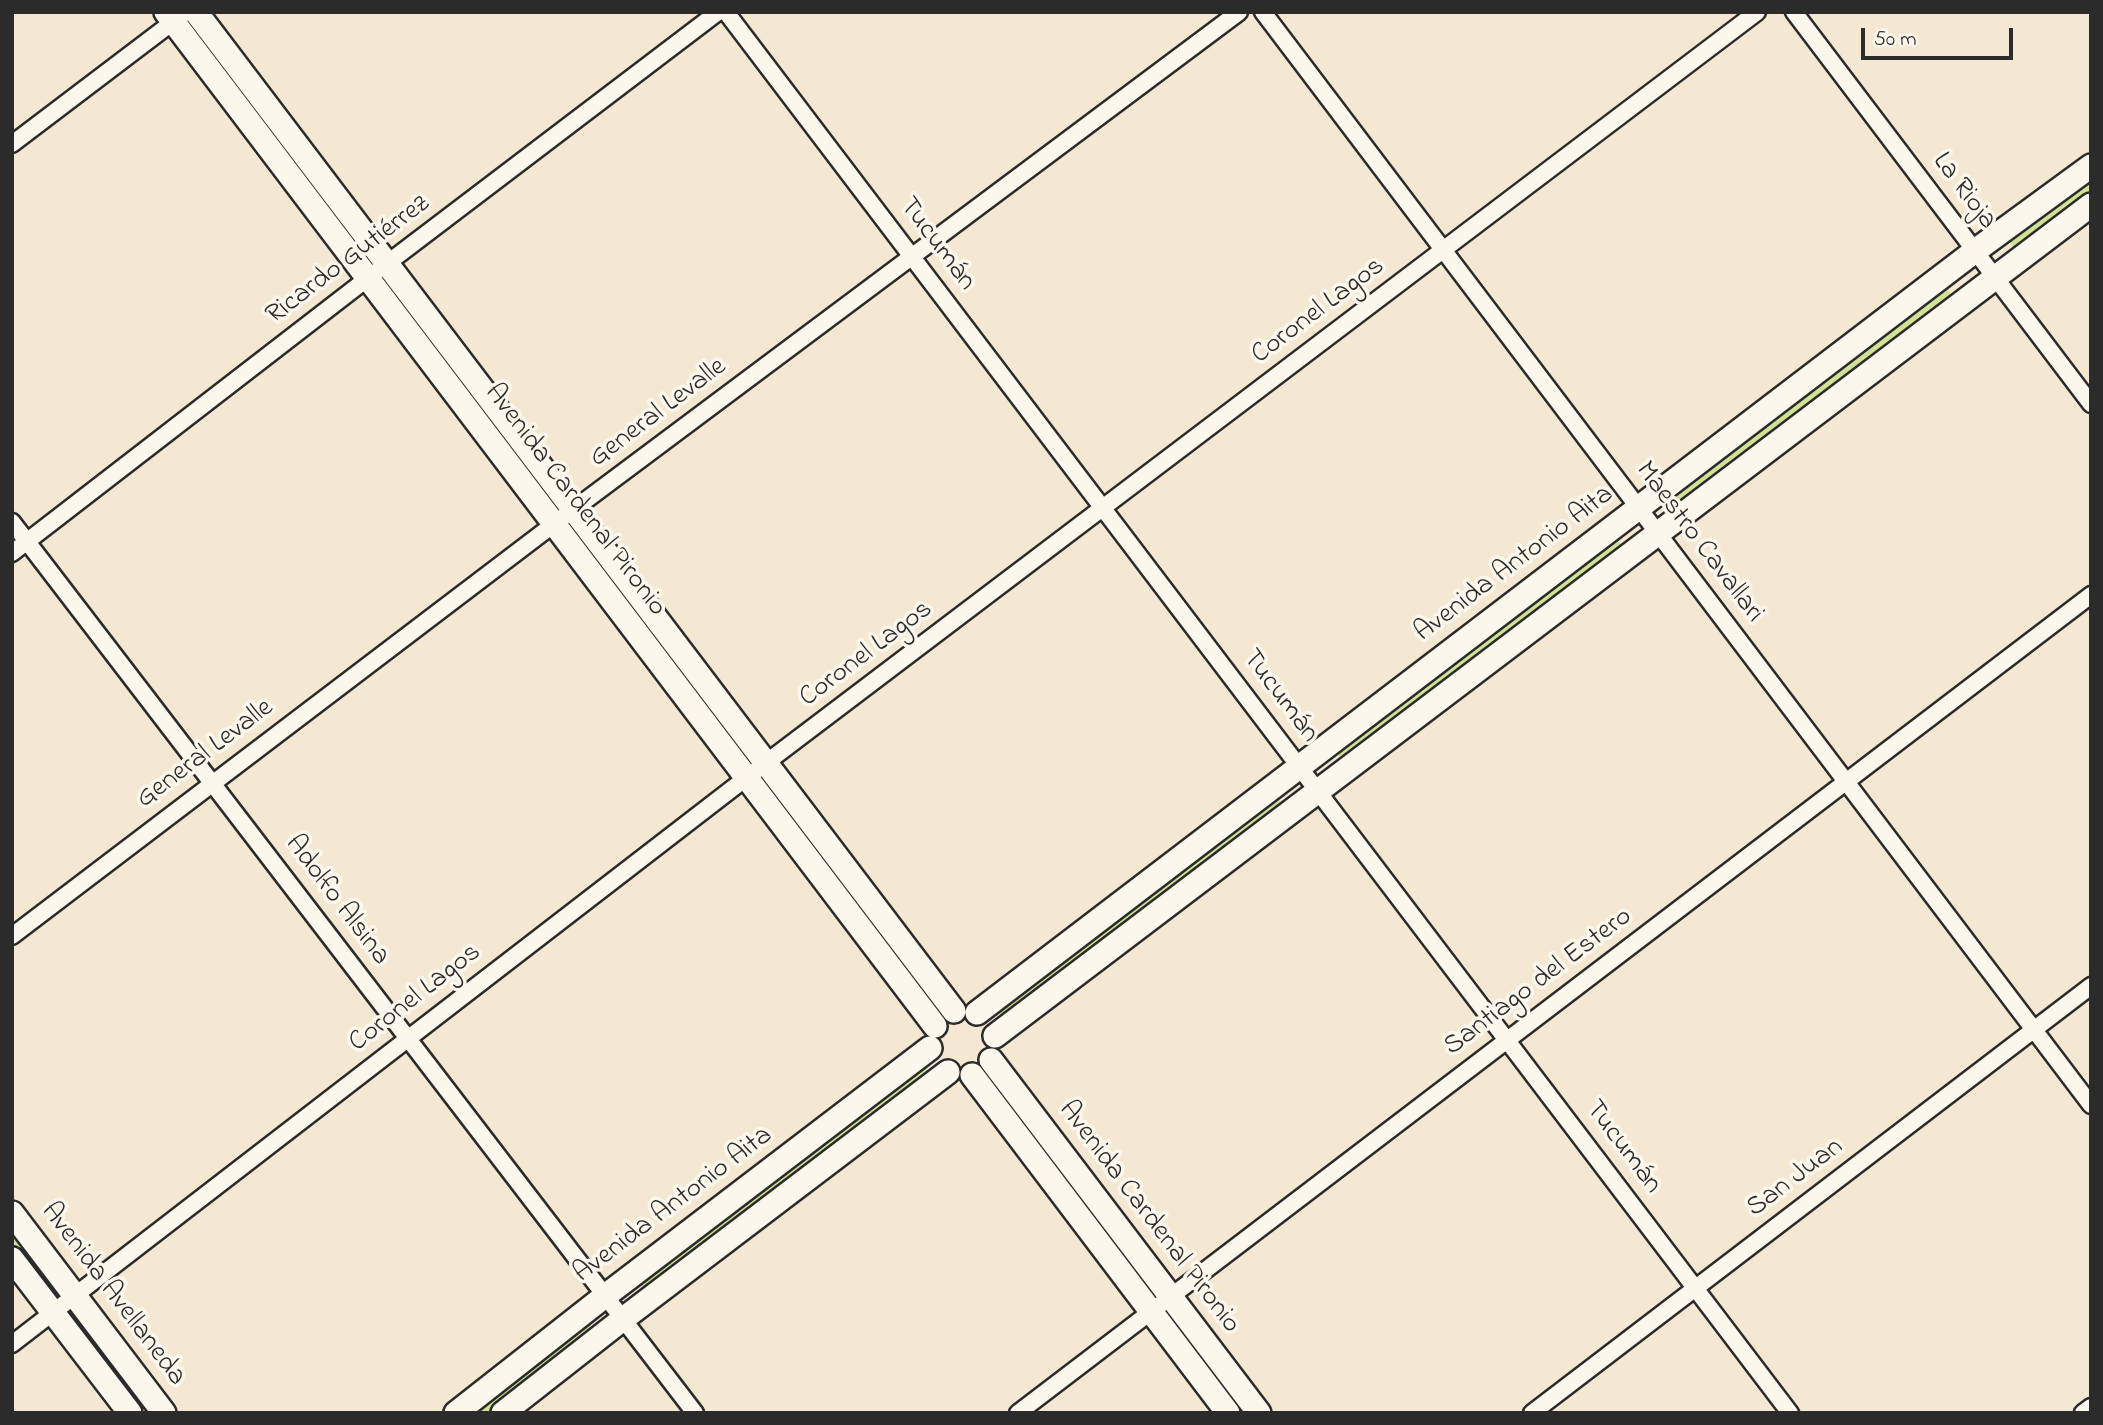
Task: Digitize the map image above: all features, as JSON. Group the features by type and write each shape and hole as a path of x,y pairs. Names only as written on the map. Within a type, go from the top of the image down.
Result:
{"main road":[{"name":"Avenida Cardenal Pironio","path":"196,12 954,1011"},
{"name":"Avenida Cardenal Pironio","path":"175,15 368,278 746,778 932,1037"},
{"name":"Avenida Antonio Aita","path":"977,1013 1975,251 2091,166"},
{"path":"995,1036 2091,205"},
{"path":"969,1010 977,1013 988,1020 995,1036 996,1047 991,1060 972,1074 957,1075 948,1072 935,1060 932,1037 942,1017 954,1011 969,1010"},
{"name":"Avenida Antonio Aita","path":"456,1413 932,1037"},
{"name":"Avenida Cardenal Pironio","path":"991,1060 1259,1413"},
{"name":"Avenida Antonio Aita","path":"503,1413 948,1072"},
{"name":"Avenida Cardenal Pironio","path":"972,1074 1228,1413"},
{"name":"Avenida Avellaneda","path":"12,1213 164,1413"},
{"name":"Avenida Avellaneda","path":"12,1259 130,1413"}],"street":[{"name":"Ricardo Gutiérrez","path":"12,553 719,12"},
{"name":"Tucumán","path":"726,12 1790,1413"},
{"name":"General Levalle","path":"12,936 554,524 1239,12"},
{"name":"Maestro Cavallari","path":"1263,12 2091,1105"},
{"name":"Coronel Lagos","path":"12,1343 746,778 1756,12"},
{"name":"La Rioja","path":"1794,12 2091,404"},
{"path":"12,144 175,15"},
{"name":"Adolfo Alsina","path":"12,522 695,1413"},
{"name":"Santiago del Estero","path":"1018,1413 2091,594"},
{"name":"San Juan","path":"1532,1413 2091,986"},
{"path":"2083,1413 2091,1407"}],"green space":[{"path":"2091,177 2091,190 2014,248 2008,240"},
{"path":"1946,287 1952,296 1671,508 1665,500"},
{"path":"1617,539 1623,547 1342,760 1336,751"},
{"path":"1276,796 1283,805 1002,1017 995,1009"},
{"path":"923,1065 930,1073 646,1292 640,1283"},
{"path":"998,1081 1151,1283 1142,1289 990,1088"},
{"path":"12,1227 50,1280 47,1285 41,1285 12,1247"},
{"path":"589,1324 596,1332 491,1413 473,1413"},
{"path":"1184,1327 1249,1413 1236,1413 1176,1334"},
{"path":"95,1341 154,1413 140,1413 91,1345"}]}
